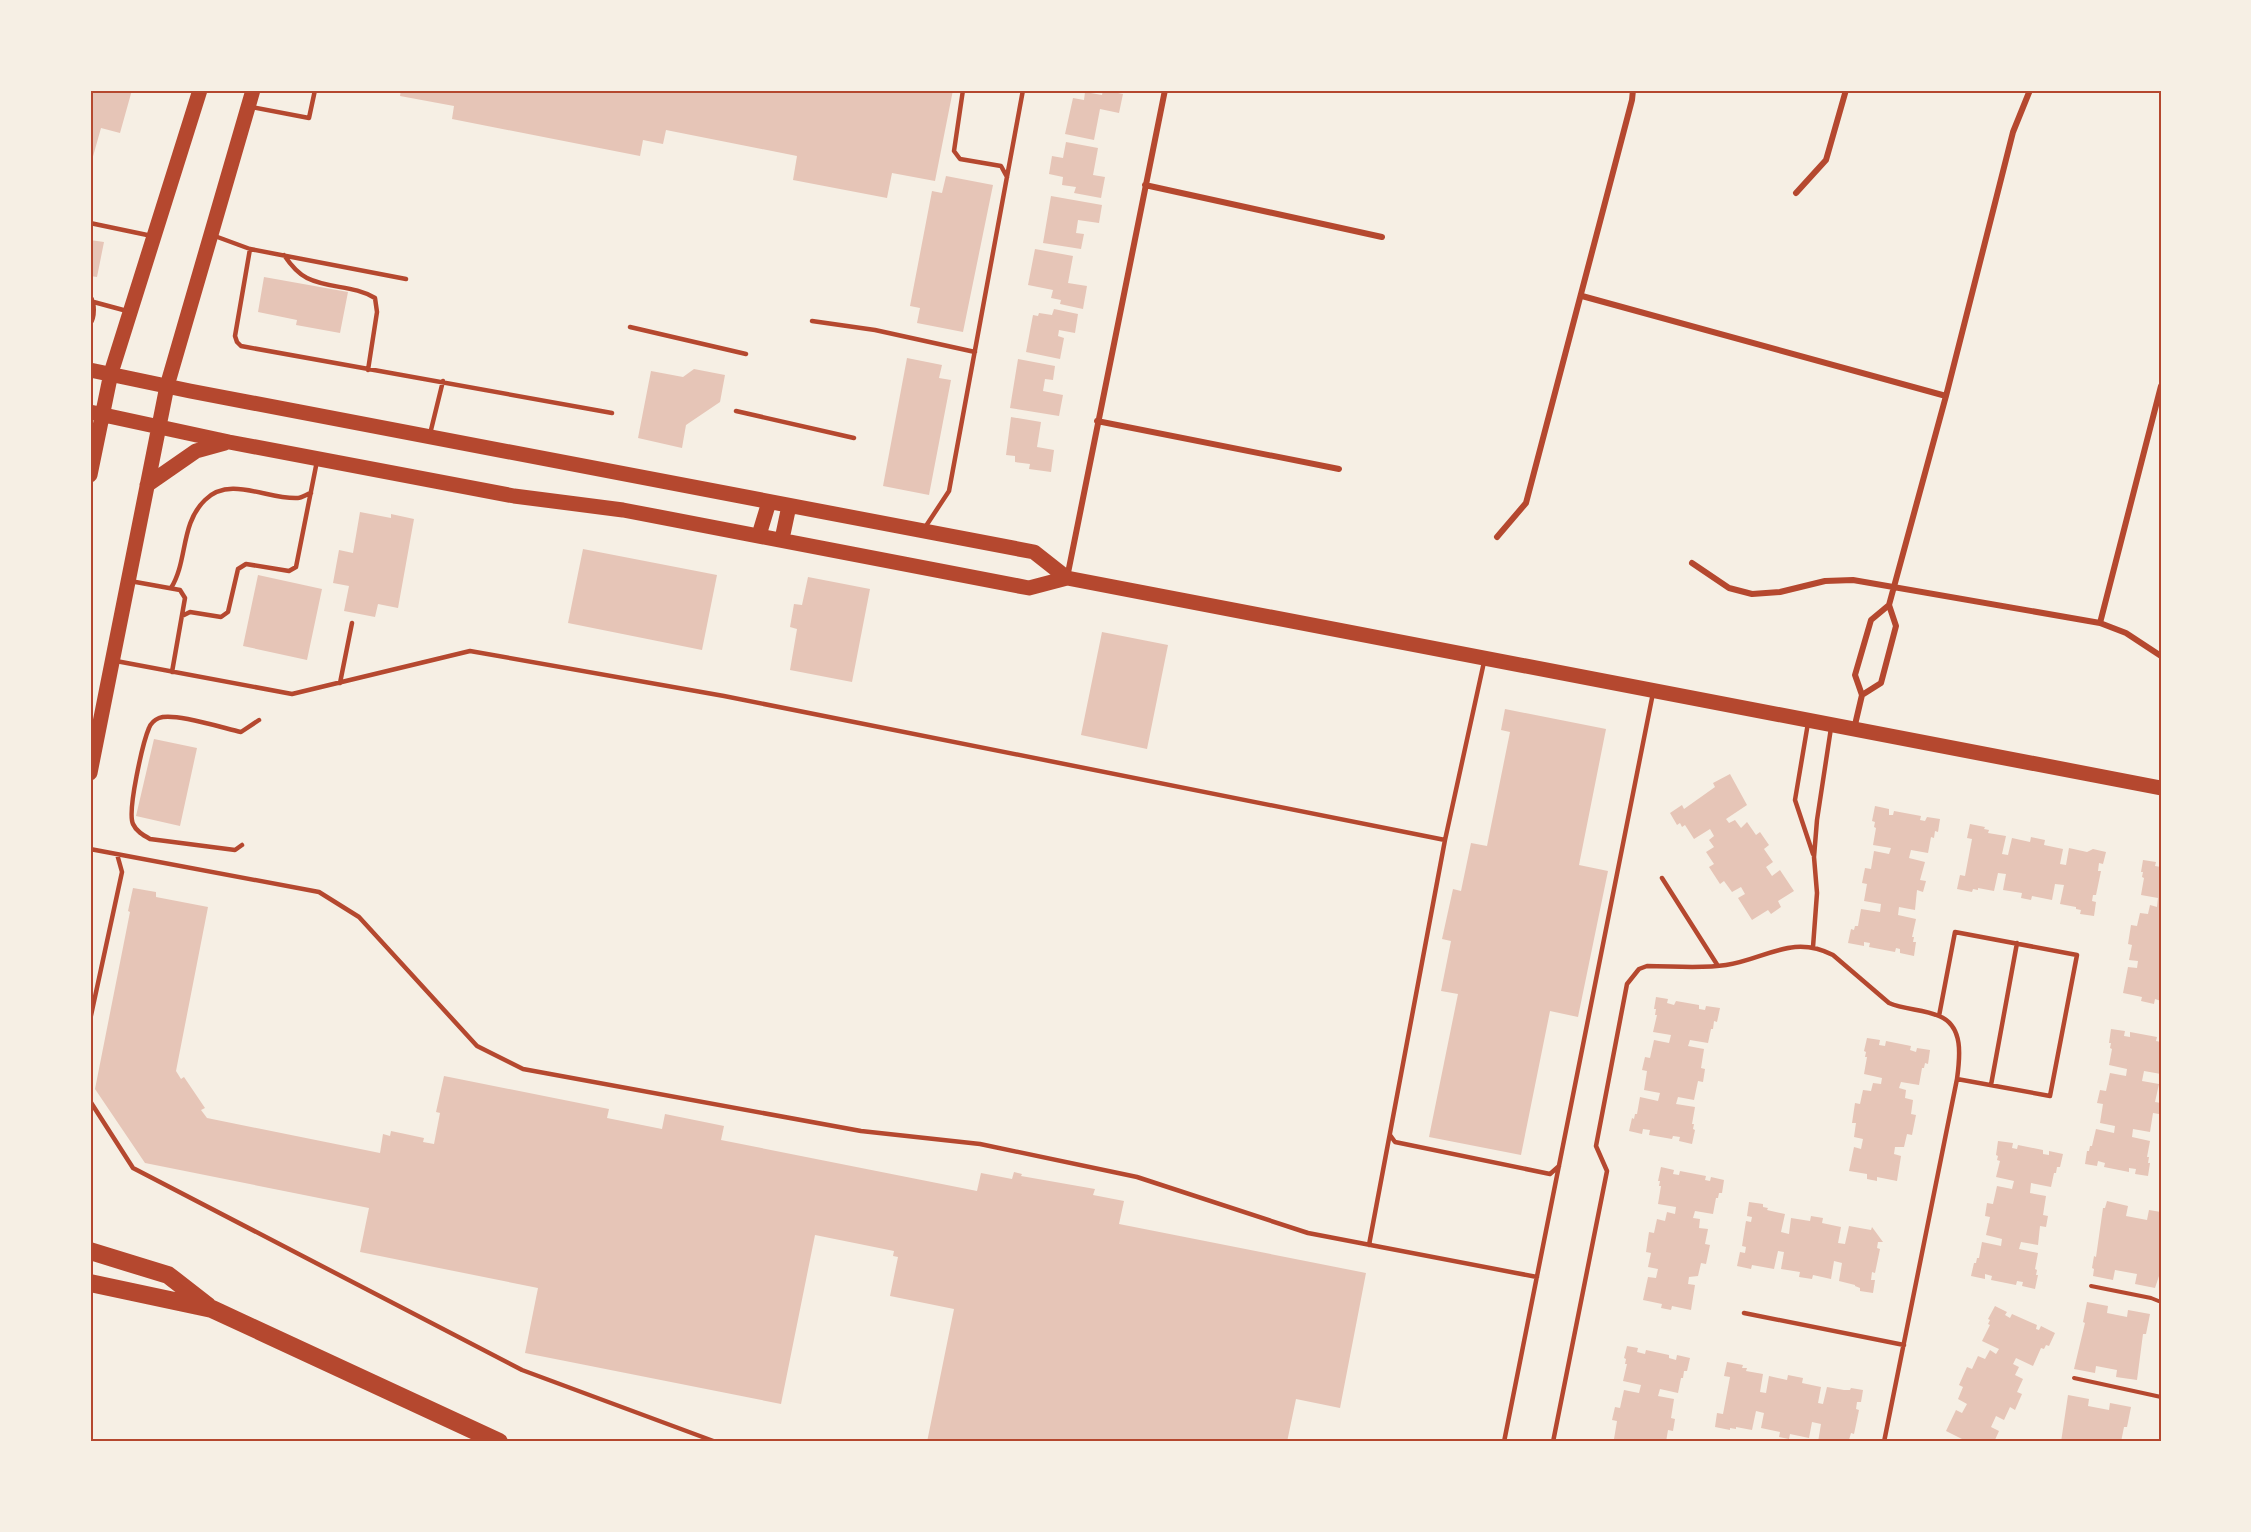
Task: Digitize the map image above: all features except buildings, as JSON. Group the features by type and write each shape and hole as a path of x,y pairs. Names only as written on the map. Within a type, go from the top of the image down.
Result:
{"highway":[{"path":"90,1251 168,1275 212,1310"},
{"path":"90,1283 212,1310 499,1442"}],"main road":[{"path":"90,475 96,413 155,237 200,90"},
{"path":"240,90 249,106"},
{"path":"90,773 167,386 254,90"},
{"path":"90,370 1034,552 1067,578"},
{"path":"96,413 229,442 513,496 623,510 1029,588 1067,578 2161,788"},
{"path":"147,485 196,451 229,442"},
{"path":"759,535 769,502"},
{"path":"782,539 789,506"}],"street":[{"path":"1067,578 1165,90"},
{"path":"1497,537 1526,503 1582,296 1633,90"},
{"path":"1796,193 1826,160 1846,90"},
{"path":"1862,695 1881,683 1896,626 1889,605 1946,396 2013,132 2030,90"},
{"path":"1145,185 1382,237"},
{"path":"1582,296 1946,396"},
{"path":"2100,623 2161,386"},
{"path":"1097,421 1339,469"},
{"path":"1692,563 1729,588 1752,594 1780,592 1834,581 1853,580 2100,623 2126,633 2161,656"},
{"path":"1854,729 1862,695 1855,675 1871,620 1889,605"}],"lane":[{"path":"249,106 309,118 315,90"},
{"path":"963,90 954,151 960,159 1001,166 1007,177"},
{"path":"922,531 949,491 1023,90"},
{"path":"90,223 155,237"},
{"path":"210,235 250,249 406,279"},
{"path":"250,249 235,336 241,346 612,413"},
{"path":"284,255 293,268 307,278 364,291 375,298 377,312 368,370"},
{"path":"90,324 93,320 91,299 130,312"},
{"path":"812,321 874,330 975,352"},
{"path":"630,327 746,354"},
{"path":"429,436 442,381"},
{"path":"736,411 854,438"},
{"path":"182,616 190,612 221,617 228,612 238,569 246,564 289,571 296,567 317,459"},
{"path":"171,588 176,580 188,526 197,508 211,494 229,488 299,498 311,493"},
{"path":"128,581 180,590 185,598 172,672"},
{"path":"340,683 352,623"},
{"path":"113,660 292,694 470,651 724,696 1445,840"},
{"path":"1369,1245 1445,840 1485,658"},
{"path":"1504,1442 1654,691"},
{"path":"242,845 235,850 150,839 140,834 132,823 131,807 144,743 150,724 157,718 170,715 241,732 259,720"},
{"path":"1809,720 1795,800 1814,857"},
{"path":"1813,947 1817,893 1814,857 1817,819 1832,725"},
{"path":"90,849 319,892 359,917 477,1046 524,1069 861,1131 980,1144 1137,1177 1308,1233 1537,1277"},
{"path":"90,1020 123,872 117,854"},
{"path":"1662,878 1718,966"},
{"path":"1939,1016 1955,932 2077,955 2050,1096 1957,1078"},
{"path":"1990,1085 2017,943"},
{"path":"1553,1442 1607,1171 1596,1146 1627,984 1639,969 1647,966 1729,965 1784,947 1813,947 1833,955 1889,1003 1897,1007 1939,1016 1951,1023 1958,1038 1960,1058 1957,1078 1884,1442"},
{"path":"90,1101 134,1168 522,1370 716,1442"},
{"path":"1390,1135 1395,1142 1550,1174 1559,1166"},
{"path":"1744,1313 1904,1345"}],"path":[{"path":"2091,1286 2161,1302"},
{"path":"2074,1378 2161,1397"}]}
